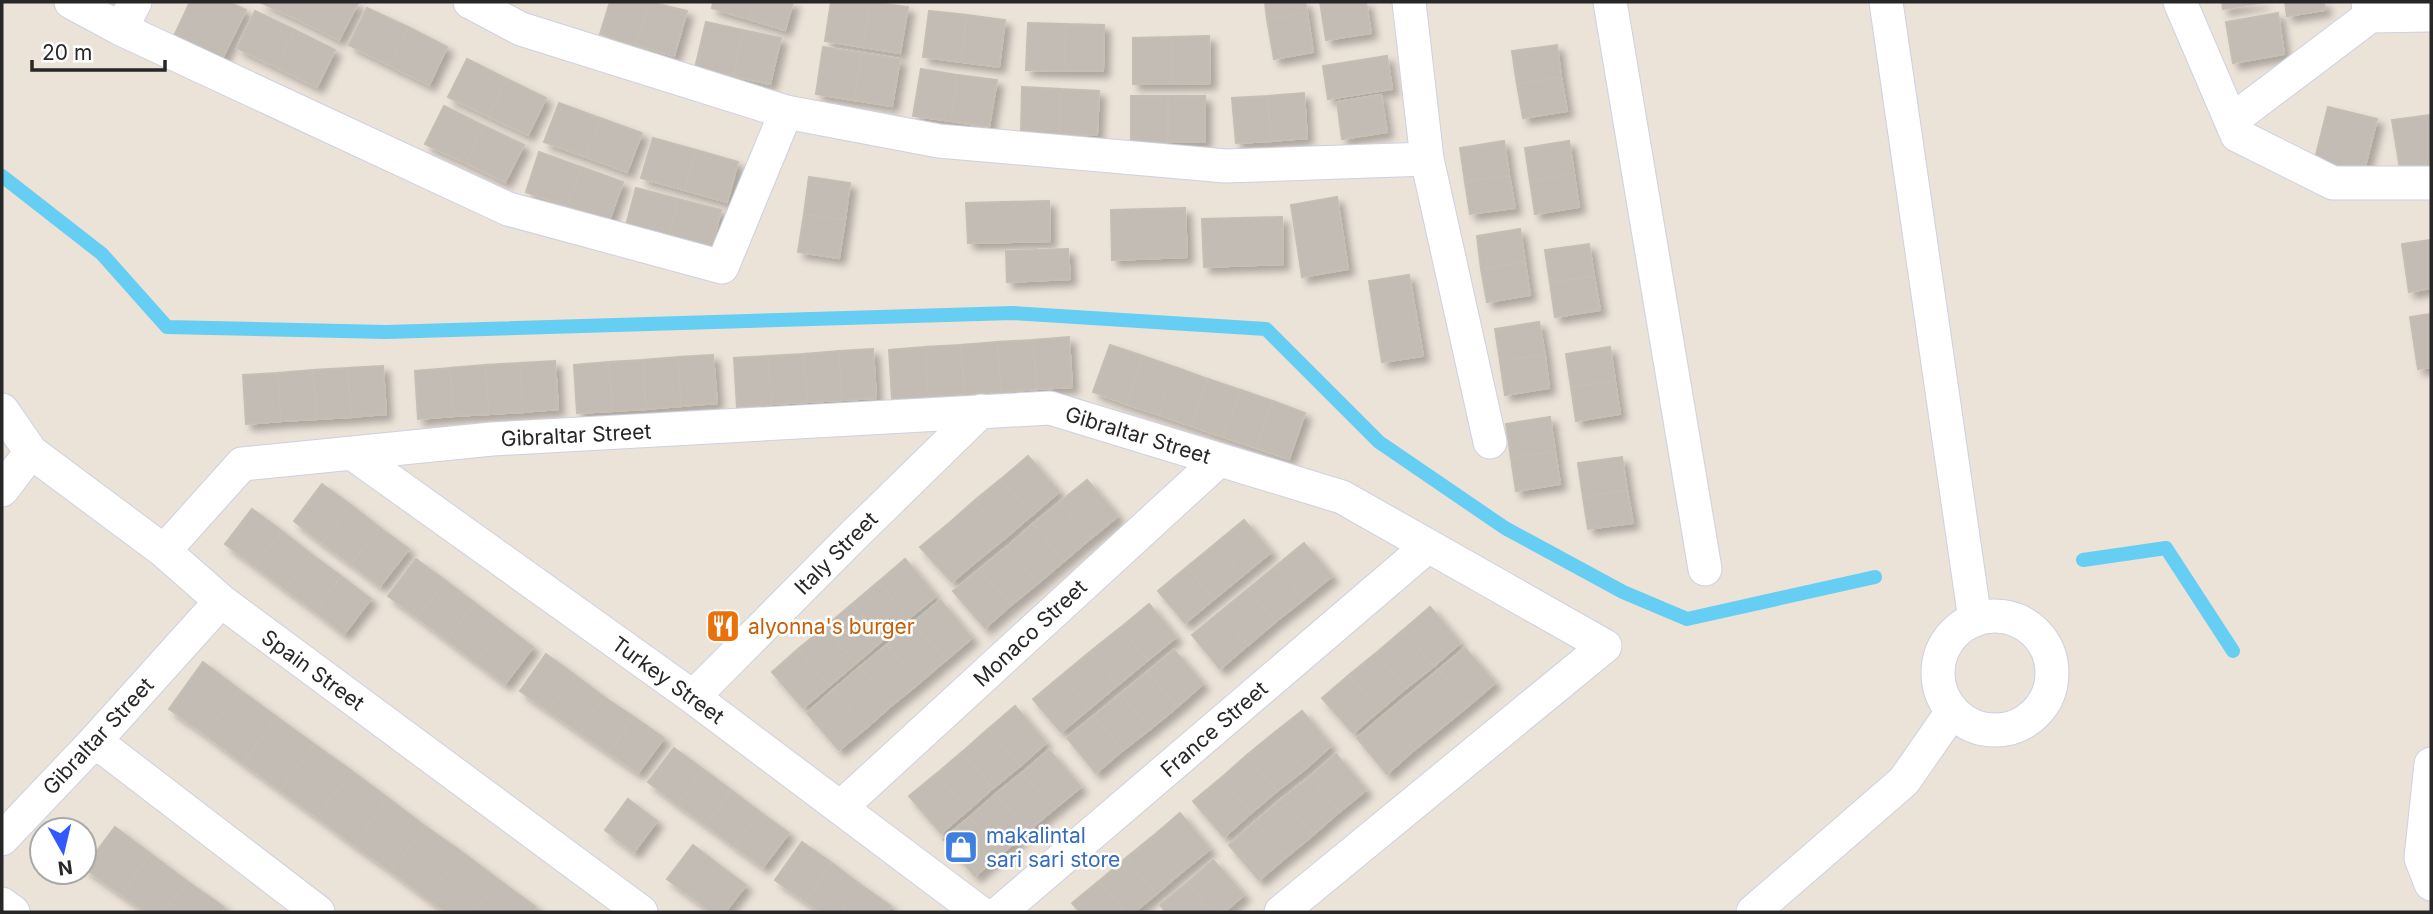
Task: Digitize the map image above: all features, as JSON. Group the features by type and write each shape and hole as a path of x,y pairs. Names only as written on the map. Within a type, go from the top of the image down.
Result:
{"street":[{"path":"71,2 128,15 508,209 722,267 786,112"},
{"path":"470,2 521,29 786,112 939,141 1226,166 1427,159"},
{"path":"1409,2 1427,159 1490,442"},
{"path":"1610,2 1705,569"},
{"path":"1886,2 1975,620"},
{"path":"2180,2 2237,135 2333,184 2431,183"},
{"path":"2231,121 2369,9 2431,16"},
{"name":"Gibraltar Street","path":"164,551 242,464 492,439 1050,408 1342,497 1605,646 1282,912"},
{"name":"Spain Street","path":"2,410 31,452 164,551 220,601 641,912"},
{"name":"Italy Street","path":"694,697 981,411"},
{"path":"2,490 31,452"},
{"name":"Turkey Street","path":"352,453 694,697 979,912"},
{"name":"Monaco Street","path":"841,807 1219,460"},
{"name":"France Street","path":"1000,912 1428,546"},
{"name":"Gibraltar Street","path":"2,839 95,741 220,601"},
{"path":"1994,615 2014,619 2030,628 2044,641 2052,659 2051,687 2038,712 2023,724 2005,730 1986,730 1968,724 1952,712 1942,696 1937,678 1939,660 1947,642 1959,629 1975,620 1994,615"},
{"path":"1753,912 1904,781 1952,712"},
{"path":"95,741 318,912"},
{"path":"2431,764 2421,858 2431,884"},
{"path":"2,904 13,912"}],"building":[{"path":"190,2 229,2 246,10 222,59 174,36"},
{"path":"260,2 308,2 299,20"},
{"path":"308,2 358,3 339,40 299,20"},
{"path":"610,2 650,2 636,45 600,34"},
{"path":"650,2 687,11 674,56 636,45"},
{"path":"713,2 753,2 748,19 712,8"},
{"path":"753,2 793,2 785,30 748,19"},
{"path":"831,2 870,2 863,47 825,41"},
{"path":"870,2 908,7 900,53 863,47"},
{"path":"1265,2 1305,2 1307,12 1267,19"},
{"path":"1320,2 1366,2 1371,33 1326,40"},
{"path":"2222,2 2265,2 2223,9"},
{"path":"2285,2 2324,2 2325,10 2287,16"},
{"path":"367,8 408,27 389,65 349,45"},
{"path":"255,11 295,30 276,67 237,48"},
{"path":"929,11 967,15 961,62 923,57"},
{"path":"1307,12 1313,52 1274,59 1267,19"},
{"path":"2278,13 2284,54 2233,63 2226,22"},
{"path":"967,15 1005,20 999,67 961,62"},
{"path":"706,22 743,30 733,76 695,68"},
{"path":"1028,23 1066,24 1064,71 1026,70"},
{"path":"1066,24 1104,25 1103,71 1064,71"},
{"path":"408,27 447,47 429,85 389,65"},
{"path":"295,30 335,50 317,87 276,67"},
{"path":"743,30 781,38 770,84 733,76"},
{"path":"1209,36 1210,83 1172,84 1171,37"},
{"path":"1171,37 1172,84 1133,84 1133,38"},
{"path":"1557,45 1561,77 1517,84 1512,51"},
{"path":"823,47 861,53 854,100 816,94"},
{"path":"861,53 900,59 892,106 854,100"},
{"path":"1387,56 1392,89 1328,99 1323,66"},
{"path":"467,59 507,79 488,116 448,97"},
{"path":"921,69 958,75 951,121 913,116"},
{"path":"958,75 997,80 989,127 951,121"},
{"path":"1561,77 1567,111 1523,118 1517,84"},
{"path":"507,79 546,98 528,135 488,116"},
{"path":"1022,87 1061,89 1059,134 1021,133"},
{"path":"1061,89 1099,91 1097,135 1059,134"},
{"path":"1304,93 1307,138 1271,141 1268,96"},
{"path":"1381,95 1387,132 1342,139 1337,102"},
{"path":"1131,96 1168,96 1168,142 1131,143"},
{"path":"1168,96 1205,96 1205,142 1168,142"},
{"path":"1268,96 1271,141 1236,143 1232,98"},
{"path":"559,103 600,118 586,157 544,142"},
{"path":"444,106 484,126 466,163 425,144"},
{"path":"2328,107 2377,119 2363,175 2314,163"},
{"path":"2431,115 2431,164 2400,169 2392,120"},
{"path":"600,118 642,133 627,172 586,157"},
{"path":"484,126 524,145 505,182 466,163"},
{"path":"653,138 696,150 684,190 641,178"},
{"path":"1504,141 1509,175 1465,182 1460,148"},
{"path":"1569,141 1574,174 1530,181 1525,148"},
{"path":"696,150 738,162 727,202 684,190"},
{"path":"539,152 581,167 567,206 526,192"},
{"path":"581,167 623,182 609,221 567,206"},
{"path":"1574,174 1579,207 1535,214 1530,181"},
{"path":"1509,175 1515,208 1470,214 1465,182"},
{"path":"809,177 850,183 845,220 804,214"},
{"path":"636,188 678,199 668,239 625,229"},
{"path":"1337,197 1348,269 1302,277 1291,205"},
{"path":"678,199 721,210 711,251 668,239"},
{"path":"1049,201 1050,241 968,243 966,203"},
{"path":"1185,208 1187,257 1112,260 1111,210"},
{"path":"804,214 845,220 839,258 798,252"},
{"path":"1282,217 1283,264 1204,267 1202,219"},
{"path":"1520,229 1525,262 1481,269 1477,236"},
{"path":"2431,240 2431,288 2409,292 2402,244"},
{"path":"1589,244 1594,276 1550,283 1545,250"},
{"path":"1068,249 1070,279 1007,282 1006,251"},
{"path":"1525,262 1530,295 1487,302 1481,269"},
{"path":"1409,275 1423,356 1382,362 1369,281"},
{"path":"1594,276 1600,310 1555,317 1550,283"},
{"path":"2431,314 2431,367 2418,369 2410,317"},
{"path":"1539,322 1545,355 1500,361 1495,329"},
{"path":"1069,337 1072,387 1037,389 1033,340"},
{"path":"1033,340 1037,389 1001,392 997,342"},
{"path":"997,342 1001,392 964,394 961,345"},
{"path":"961,345 964,394 928,397 925,347"},
{"path":"1110,345 1143,356 1126,404 1093,392"},
{"path":"925,347 928,397 892,399 889,350"},
{"path":"1610,347 1615,381 1571,387 1566,354"},
{"path":"873,349 876,398 842,400 839,351"},
{"path":"839,351 842,400 807,402 804,354"},
{"path":"804,354 807,402 772,404 768,356"},
{"path":"713,355 717,403 681,406 678,357"},
{"path":"1545,355 1549,388 1505,395 1500,361"},
{"path":"768,356 772,404 737,407 734,358"},
{"path":"1143,356 1175,367 1159,415 1126,404"},
{"path":"678,357 681,406 646,409 643,360"},
{"path":"643,360 646,409 612,411 609,362"},
{"path":"555,361 558,409 523,412 520,363"},
{"path":"609,362 612,411 577,413 574,365"},
{"path":"520,363 523,412 489,414 485,365"},
{"path":"485,365 489,414 454,416 450,368"},
{"path":"383,366 386,414 351,417 348,368"},
{"path":"1175,367 1208,379 1191,426 1159,415"},
{"path":"348,368 351,417 317,419 313,370"},
{"path":"450,368 454,416 418,419 415,371"},
{"path":"313,370 317,419 281,421 278,373"},
{"path":"278,373 281,421 246,424 243,375"},
{"path":"1208,379 1241,390 1223,437 1191,426"},
{"path":"1615,381 1620,414 1576,421 1571,387"},
{"path":"1241,390 1273,401 1256,448 1223,437"},
{"path":"1273,401 1305,413 1289,459 1256,448"},
{"path":"1550,417 1555,451 1511,458 1506,424"},
{"path":"1555,451 1560,484 1516,491 1511,458"},
{"path":"1028,456 1059,492 1032,515 1001,479"},
{"path":"1622,457 1627,490 1583,497 1578,463"},
{"path":"1001,479 1032,515 1005,538 974,501"},
{"path":"1087,480 1118,516 1091,538 1060,502"},
{"path":"322,484 351,505 322,543 294,521"},
{"path":"1627,490 1633,523 1588,529 1583,497"},
{"path":"974,501 1005,538 978,560 948,524"},
{"path":"1060,502 1091,538 1064,561 1033,524"},
{"path":"351,505 379,527 351,564 322,543"},
{"path":"252,509 282,531 255,566 225,544"},
{"path":"1244,520 1271,552 1242,576 1215,544"},
{"path":"948,524 978,560 952,582 920,547"},
{"path":"1033,524 1064,561 1038,583 1007,547"},
{"path":"379,527 409,549 380,586 351,564"},
{"path":"282,531 311,554 285,589 255,566"},
{"path":"1304,543 1332,576 1304,599 1276,566"},
{"path":"1215,544 1242,576 1214,599 1187,567"},
{"path":"1007,547 1038,583 1011,605 980,569"},
{"path":"311,554 341,576 315,611 285,589"},
{"path":"416,559 446,581 417,617 388,596"},
{"path":"905,559 936,596 909,618 878,582"},
{"path":"1276,566 1304,599 1275,622 1248,589"},
{"path":"1187,567 1214,599 1185,623 1158,591"},
{"path":"980,569 1011,605 985,628 953,591"},
{"path":"341,576 371,599 344,634 315,611"},
{"path":"446,581 475,603 447,640 417,617"},
{"path":"878,582 909,618 883,640 852,604"},
{"path":"1248,589 1275,622 1248,645 1220,612"},
{"path":"940,600 972,638 946,660 913,623"},
{"path":"475,603 504,625 476,662 447,640"},
{"path":"852,604 883,640 856,663 825,627"},
{"path":"1149,604 1176,637 1148,660 1120,628"},
{"path":"1430,607 1460,643 1434,666 1403,630"},
{"path":"1220,612 1248,645 1220,669 1192,635"},
{"path":"913,623 946,660 919,683 887,645"},
{"path":"504,625 533,647 505,684 476,662"},
{"path":"825,627 856,663 829,686 798,649"},
{"path":"1120,628 1148,660 1119,684 1091,651"},
{"path":"1403,630 1434,666 1406,688 1376,653"},
{"path":"887,645 919,683 892,705 860,667"},
{"path":"1465,648 1495,683 1468,706 1438,670"},
{"path":"798,649 829,686 803,708 772,672"},
{"path":"1174,650 1203,684 1177,707 1148,672"},
{"path":"1091,651 1119,684 1089,709 1062,675"},
{"path":"1376,653 1406,688 1379,711 1349,675"},
{"path":"546,654 575,675 549,711 520,691"},
{"path":"203,662 240,690 206,735 169,709"},
{"path":"860,667 892,705 866,728 833,690"},
{"path":"1438,670 1468,706 1441,728 1411,693"},
{"path":"1148,672 1177,707 1150,729 1121,694"},
{"path":"575,675 604,697 579,732 549,711"},
{"path":"1062,675 1089,709 1061,732 1033,699"},
{"path":"1349,675 1379,711 1353,733 1322,698"},
{"path":"240,690 277,717 243,763 206,735"},
{"path":"833,690 866,728 839,750 807,713"},
{"path":"1411,693 1441,728 1414,750 1384,715"},
{"path":"1121,694 1150,729 1123,750 1094,716"},
{"path":"604,697 634,717 609,753 579,732"},
{"path":"1015,706 1046,743 1020,766 988,729"},
{"path":"1302,711 1331,746 1305,769 1274,733"},
{"path":"1384,715 1414,750 1387,774 1357,738"},
{"path":"1094,716 1123,750 1096,773 1067,738"},
{"path":"277,717 314,744 280,790 243,763"},
{"path":"634,717 664,738 638,773 609,753"},
{"path":"988,729 1020,766 993,788 962,752"},
{"path":"1274,733 1305,769 1277,791 1247,755"},
{"path":"314,744 352,771 317,817 280,790"},
{"path":"674,748 703,769 677,804 648,782"},
{"path":"1049,750 1081,787 1054,809 1022,773"},
{"path":"962,752 993,788 968,810 936,774"},
{"path":"1336,754 1366,790 1339,812 1310,777"},
{"path":"1247,755 1277,791 1251,813 1221,778"},
{"path":"703,769 731,790 706,825 677,804"},
{"path":"352,771 388,798 354,845 317,817"},
{"path":"1022,773 1054,809 1028,831 996,794"},
{"path":"936,774 968,810 941,833 909,796"},
{"path":"1310,777 1339,812 1313,835 1282,799"},
{"path":"1221,778 1251,813 1224,837 1193,801"},
{"path":"731,790 760,812 734,846 706,825"},
{"path":"996,794 1028,831 1001,854 970,817"},
{"path":"388,798 425,826 391,871 354,845"},
{"path":"628,799 657,821 634,852 605,830"},
{"path":"1282,799 1313,835 1285,858 1255,822"},
{"path":"760,812 789,833 763,867 734,846"},
{"path":"1180,813 1210,849 1183,871 1153,836"},
{"path":"970,817 1001,854 975,876 943,839"},
{"path":"1255,822 1285,858 1259,880 1229,845"},
{"path":"425,826 462,852 428,899 391,871"},
{"path":"115,827 151,854 121,894 98,878 98,849"},
{"path":"1153,836 1183,871 1156,894 1126,858"},
{"path":"802,842 832,863 805,901 775,880"},
{"path":"693,845 719,865 693,898 667,879"},
{"path":"462,852 499,880 475,912 446,912 428,899"},
{"path":"151,854 187,881 164,912 146,912 121,894"},
{"path":"1126,858 1156,894 1134,912 1126,912 1099,881"},
{"path":"1213,860 1244,895 1224,912 1212,912 1187,883"},
{"path":"832,863 861,885 841,912 821,912 805,901"},
{"path":"719,865 746,885 725,912 712,912 693,898"},
{"path":"499,880 536,907 532,912 475,912"},
{"path":"187,881 224,907 221,912 164,912"},
{"path":"1099,881 1126,912 1080,912 1072,903"},
{"path":"1187,883 1212,912 1166,912 1160,905"},
{"path":"861,885 891,906 886,912 841,912"}],"waterway":[{"path":"2,176 102,254 167,327 386,332 1013,313 1266,329 1379,442 1505,528 1623,592 1687,619 1875,577"},
{"path":"2083,560 2166,548 2233,651"}],"place":[{"name":"alyonna's burger","path":"723,626"},
{"name":"makalintal sari sari store","path":"961,847"}]}
